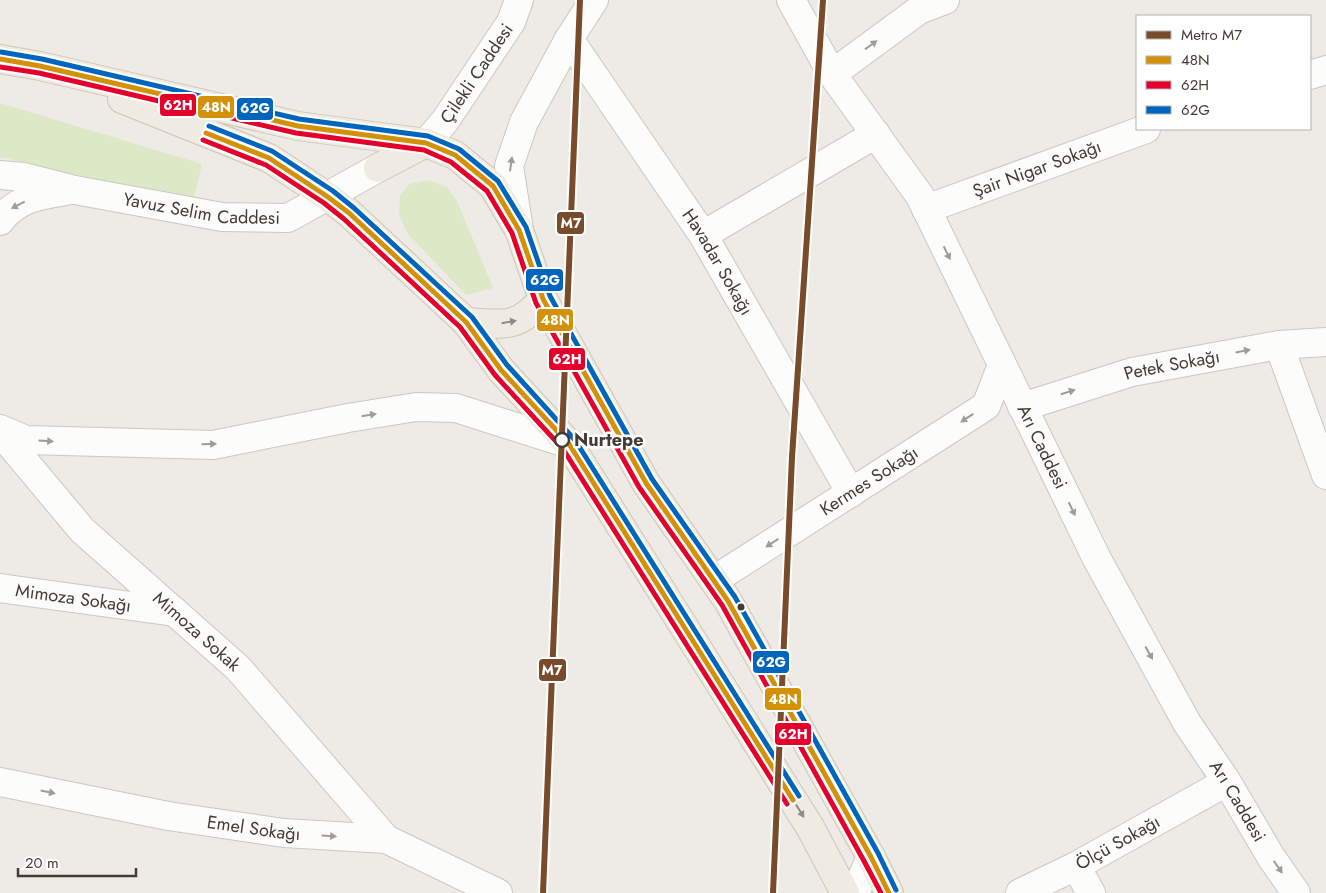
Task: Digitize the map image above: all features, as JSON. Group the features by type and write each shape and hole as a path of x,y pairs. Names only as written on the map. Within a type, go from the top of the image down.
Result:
{"main road":[{"path":"0,59 40,66 298,126 426,143 455,155 494,186 519,230 543,299 646,483 728,601 871,857 889,893"},
{"path":"40,66 269,158 328,196 349,213 466,322 501,370 569,444 810,827 845,893"},
{"path":"378,168 426,143"},
{"path":"466,322 508,324 521,320 533,312 543,299"}],"street":[{"name":"Çilekli Caddesi","path":"426,143 445,122 511,22 519,0"},
{"path":"519,230 509,166 524,122 569,39 594,0"},
{"name":"Arı Caddesi","path":"792,0 832,74 920,196 1097,559 1187,723 1227,782 1271,857 1296,893"},
{"path":"832,74 919,10 945,0"},
{"name":"Havadar Sokağı","path":"569,39 703,235 851,493"},
{"path":"1311,75 1326,70"},
{"name":"Şair Nigar Sokağı","path":"926,210 1143,130"},
{"path":"703,235 876,134"},
{"name":"Yavuz Selim Caddesi","path":"75,190 222,216 288,218 378,168"},
{"path":"0,175 24,177 75,190"},
{"path":"0,221 8,210 36,195 75,190"},
{"name":"Petek Sokağı","path":"1022,407 1132,372 1279,345 1326,342"},
{"path":"1279,345 1326,475"},
{"name":"Kermes Sokağı","path":"714,580 986,406 1002,365"},
{"path":"0,431 26,440 213,445 348,418 416,407 456,408 569,444"},
{"name":"Mimoza Sokak","path":"0,431 82,530 238,668 386,839"},
{"name":"Mimoza Sokağı","path":"0,588 175,612"},
{"name":"Emel Sokağı","path":"0,782 168,816 284,833 386,839 498,893"},
{"name":"Ölçü Sokağı","path":"1020,893 1076,866 1214,789"},
{"path":"855,893 871,857"},
{"path":"1076,866 1091,893"}],"green space":[{"path":"0,103 202,164 193,202 0,158"},
{"path":"428,180 447,187 458,203 493,288 466,295 408,234 399,215 400,196 409,184"}],"metro line":[{"name":"M7","path":"543,893 580,0"},
{"name":"M7","path":"773,893 792,457 823,0"}],"transit line":[{"name":"62G","path":"1,52 42,59 299,119 428,136 459,149 498,181 526,227 550,296 652,479 735,597 878,853 896,890"},
{"name":"48N","path":"0,59 40,66 298,126 426,143 455,155 493,186 519,230 543,299 646,483 728,601 871,857 889,893"},
{"name":"62H","path":"0,67 39,73 296,133 424,150 451,162 487,191 512,233 536,303 639,487 722,605 881,893"},
{"name":"62G","path":"209,126 272,151 333,191 354,208 472,317 507,365 575,440 799,796"},
{"name":"48N","path":"206,133 269,158 328,197 349,213 466,322 501,370 569,444 793,800"},
{"name":"62H","path":"203,140 266,165 324,203 344,219 460,327 495,375 563,449 787,804"}],"place":[{"name":"Nurtepe","path":"562,440"}]}
